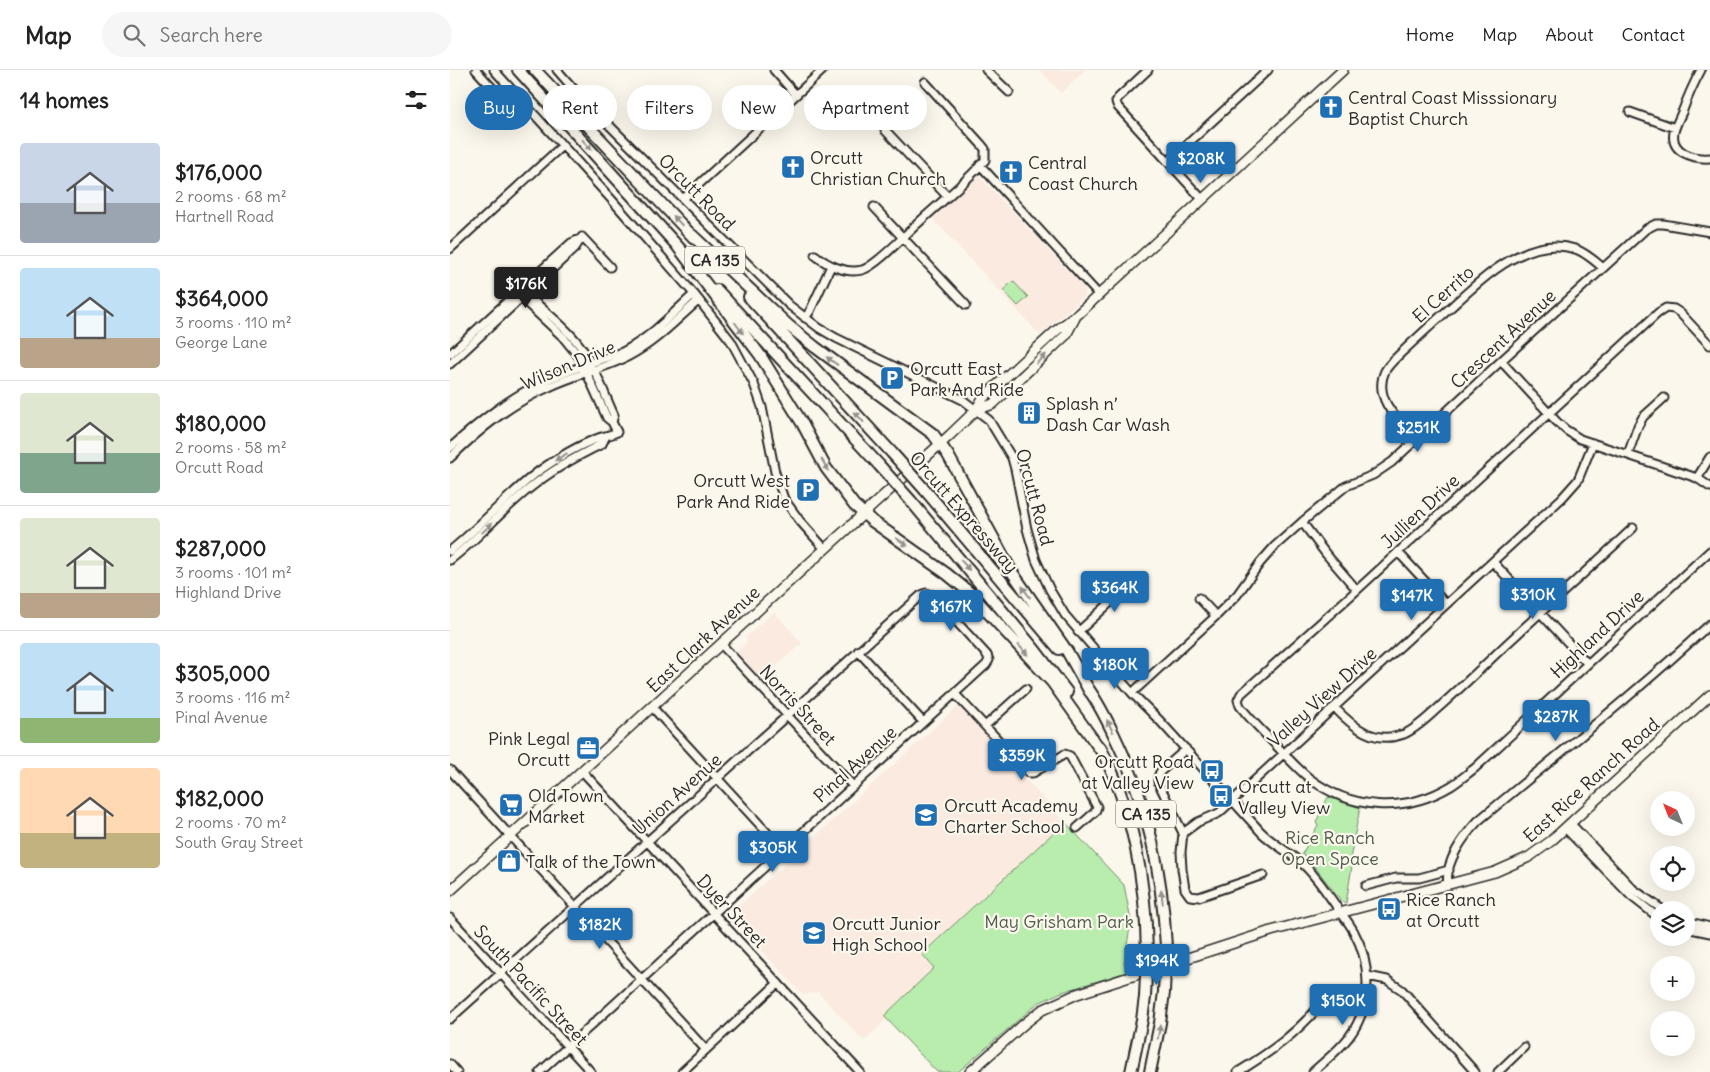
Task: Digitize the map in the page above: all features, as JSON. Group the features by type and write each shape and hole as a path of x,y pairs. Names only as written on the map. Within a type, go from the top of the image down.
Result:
{"highway":[{"name":"Orcutt Expressway","path":"518,70 911,501 1035,650 1060,681 1078,708 1102,752 1118,788 1136,852 1145,898 1147,952 1145,997 1139,1038 1131,1072"},
{"name":"Orcutt Expressway","path":"535,70 692,235 892,453 1063,654 1090,692 1108,722 1122,752 1146,815 1160,876 1166,946 1164,992 1160,1024 1150,1072"},
{"path":"692,235 802,337 933,434 948,455 1012,572 1067,650 1090,692"},
{"path":"678,247 760,356 787,398 835,481 863,514 969,592 1052,682 1102,752"}],"main road":[{"name":"East Clark Avenue","path":"450,890 976,410 982,398 1057,330 1077,315 1343,70"},
{"name":"East Rice Ranch Road","path":"1342,915 1508,871 1531,861 1553,844 1710,695"},
{"name":"East Rice Ranch Road","path":"1342,915 1495,872 1517,863 1540,850 1569,827 1710,701"},
{"path":"970,1072 1024,1024 1055,1003 1237,941 1342,915"},
{"path":"978,1072 1027,1028 1057,1007 1342,915"}],"street":[{"path":"476,70 490,85"},
{"path":"494,70 563,145 696,297 731,341 754,384 767,427 775,472 784,499 800,521 824,548"},
{"name":"Orcutt Road","path":"557,70 579,95 789,305 805,318 836,338 963,400 989,420 1012,458 1026,529 1036,560 1057,602 1078,632 1232,800 1270,840 1311,872 1359,941 1368,978"},
{"path":"774,70 796,94"},
{"path":"683,199 823,70"},
{"path":"986,70 1008,92"},
{"path":"1148,70 1118,98 1116,102 1118,107 1202,199"},
{"path":"1168,162 1268,70"},
{"path":"1701,70 1675,128 1674,140 1676,145 1685,154 1696,158 1710,158"},
{"path":"816,256 831,266 855,271 866,268 985,160 985,149 925,82"},
{"path":"1630,112 1675,128"},
{"path":"885,130 947,196"},
{"path":"450,249 563,145"},
{"path":"980,165 1099,295"},
{"path":"874,208 966,305"},
{"name":"Crescent Avenue","path":"1132,692 1237,595 1275,546 1346,486 1373,475 1392,462 1646,229 1656,224 1663,224 1710,232"},
{"path":"450,364 465,345 575,248 582,237 610,267"},
{"name":"El Cerrito","path":"1416,440 1388,407 1383,394 1384,373 1389,365 1482,278 1503,264 1529,251 1549,246 1575,249 1603,268"},
{"path":"805,318 831,266"},
{"path":"450,560 461,547 513,498 525,482 560,457 598,438 605,438 617,432 612,422 607,418 579,344 569,332 522,294"},
{"name":"Wilson Drive","path":"450,458 456,446 509,408 588,367 626,358 641,349 658,337 696,297"},
{"name":"Jullien Drive","path":"1238,700 1241,694 1658,313 1669,307 1680,313 1710,345"},
{"path":"450,354 465,345"},
{"path":"1501,360 1566,430 1593,443 1697,478 1710,487"},
{"path":"1628,454 1643,417 1664,398"},
{"name":"Valley View Drive","path":"1183,833 1198,822 1219,813 1570,490 1578,480 1593,443"},
{"path":"1697,478 1710,457"},
{"path":"1302,522 1357,590"},
{"path":"1334,707 1350,724 1368,734 1381,737 1403,734 1416,727 1634,528"},
{"path":"450,551 461,547"},
{"name":"Highland Drive","path":"1238,700 1244,711 1307,777 1339,796 1368,804 1386,806 1420,800 1453,786 1475,768 1710,551"},
{"path":"1398,552 1446,604"},
{"path":"1493,562 1587,663"},
{"path":"1078,632 1114,599 1118,589 1116,580"},
{"name":"Union Avenue","path":"450,1019 920,596 926,593 932,595 987,655 989,660"},
{"path":"1199,598 1216,616"},
{"path":"1448,884 1447,877 1457,848 1478,821 1586,734 1710,624"},
{"name":"Norris Street","path":"721,644 853,786"},
{"path":"858,651 923,722"},
{"name":"Pinal Avenue","path":"540,1072 986,665 989,660"},
{"path":"985,726 1026,689"},
{"path":"954,694 1029,773 1033,773 1065,754 1070,756 1097,807 1095,812 1077,828"},
{"path":"652,707 783,850"},
{"path":"1186,749 1160,772 1158,777 1158,782 1168,806 1183,833 1180,852 1185,889 1190,896 1199,897 1263,875"},
{"path":"450,770 706,1050"},
{"name":"Dyer Street","path":"582,771 860,1072"},
{"path":"1569,827 1633,889 1650,901"},
{"path":"1569,827 1631,896 1650,912"},
{"path":"1366,886 1396,878 1419,878 1449,870"},
{"name":"South Pacific Street","path":"450,918 591,1072"},
{"path":"1695,923 1710,927"},
{"path":"1695,930 1710,933"},
{"path":"1313,1072 1348,1037 1357,1024 1366,995 1368,978 1387,980 1402,990 1475,1072"},
{"path":"682,1072 778,983"},
{"path":"1238,1072 1271,1052 1290,1037 1322,1003"},
{"path":"1498,1072 1524,1047"},
{"path":"450,1064 457,1072"}],"shaded area":[{"path":"1040,70 1085,70 1061,93"},
{"path":"977,176 1085,289 1085,296 1040,335 932,218"},
{"path":"774,612 802,643 761,679 737,652 746,643 747,636"},
{"path":"958,706 1065,822 922,954 935,968 884,1016 887,1019 864,1041 818,992 803,995 729,915"}],"green space":[{"path":"1013,281 1028,297 1018,306 1003,290"},
{"name":"Rice Ranch Open Space","path":"1328,797 1360,808 1350,859 1352,866 1346,903 1342,902 1312,863 1302,854 1318,825 1316,822"},
{"name":"May Grisham Park","path":"1065,822 1124,885 1131,921 1124,963 1127,972 1062,992 1038,1003 958,1072 937,1072 884,1016 934,968 922,954"}],"place":[{"name":"Central Coast Misssionary Baptist Church","path":"1331,107"},
{"name":"Orcutt Christian Church","path":"793,167"},
{"name":"Central Coast Church","path":"1011,172"},
{"name":"Orcutt East Park And Ride","path":"892,378"},
{"name":"Splash n’ Dash Car Wash","path":"1029,413"},
{"name":"Orcutt West Park And Ride","path":"808,490"},
{"name":"Pink Legal Orcutt","path":"588,748"},
{"name":"Orcutt Road at Valley View","path":"1212,771"},
{"name":"Orcutt at Valley View","path":"1221,796"},
{"name":"Old Town Market","path":"511,805"},
{"name":"Orcutt Academy Charter School","path":"926,815"},
{"name":"Talk of the Town","path":"509,861"},
{"name":"Rice Ranch at Orcutt","path":"1389,909"},
{"name":"Orcutt Junior High School","path":"814,933"}]}
